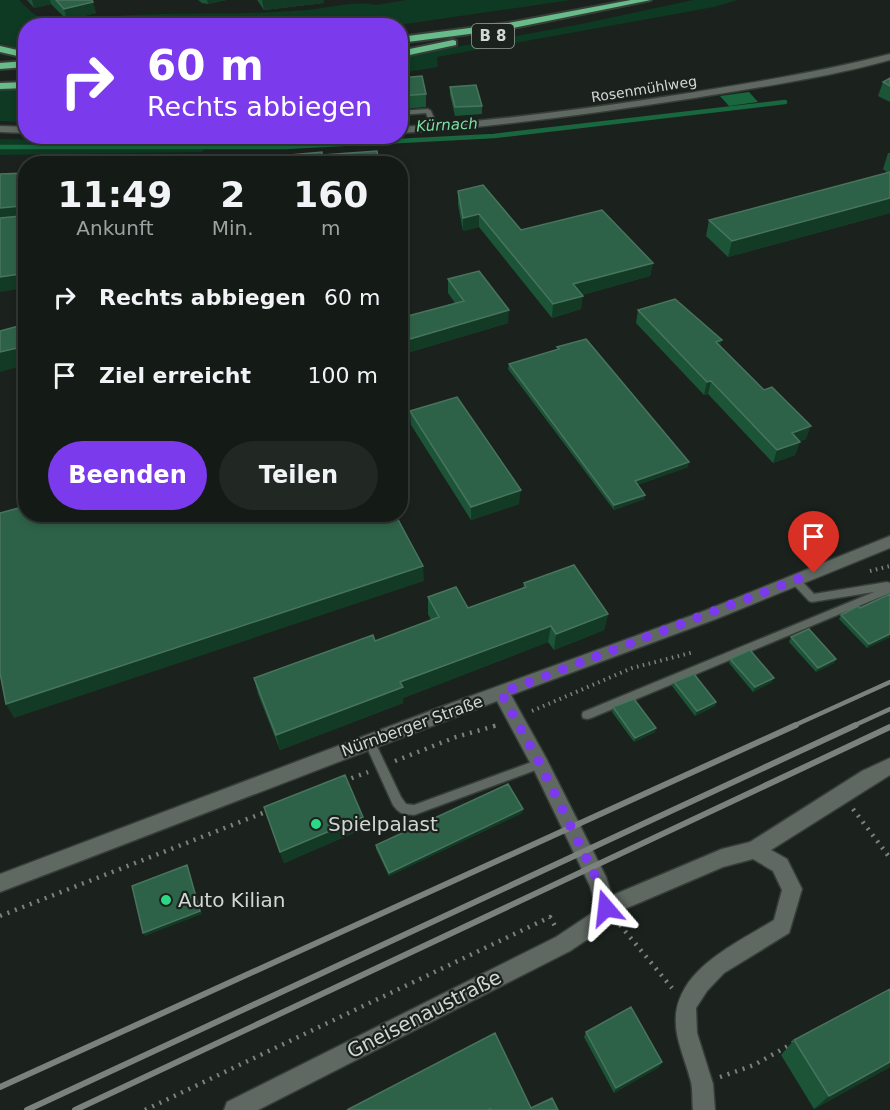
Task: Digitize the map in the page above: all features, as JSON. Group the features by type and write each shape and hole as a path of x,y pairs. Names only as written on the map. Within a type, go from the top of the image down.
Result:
{"highway":[{"name":"B 8","path":"525,12 595,0"},
{"name":"B 8","path":"408,39 584,13 646,0"},
{"name":"B 8","path":"408,52 533,28 584,13"},
{"name":"B 8","path":"408,28 502,16"},
{"path":"0,49 18,53"},
{"path":"0,66 18,65"},
{"path":"0,76 18,75"},
{"path":"0,86 18,85"}],"street":[{"name":"Rosenmühlweg","path":"408,130 539,119 615,108 819,75 890,57"},
{"path":"0,129 18,130"},
{"name":"Nürnberger Straße","path":"0,883 369,741 796,581 890,542"},
{"path":"501,693 540,764 599,884 606,908"},
{"name":"Gneisenaustraße","path":"235,1110 563,944 599,920 606,908 722,858 754,850 890,766"},
{"path":"704,1110 702,1084 687,1033 687,1005 700,984 717,966 782,926 792,889 780,865 754,850"}],"lane":[{"path":"408,112 428,111 435,128"},
{"path":"796,581 812,597 890,587"},
{"path":"587,715 890,587"},
{"path":"369,741 403,809 414,810 540,764"}],"path":[{"path":"867,572 890,566"},
{"path":"572,692 627,670 685,653 704,651"},
{"path":"627,670 633,677"},
{"path":"336,784 456,737"},
{"path":"842,794 889,854"},
{"path":"0,916 269,811"},
{"path":"606,908 687,1005"},
{"path":"146,1110 550,917 563,944"},
{"path":"702,1084 754,1065 806,1036"}],"shaded area":[{"path":"0,0 19,0 40,18 18,18 18,49 0,43"},
{"path":"406,0 571,0 408,24 408,18 99,18 131,15 281,12 351,4 376,5"},
{"path":"693,0 738,0 714,7 437,57 438,67 408,72 408,56 581,24"},
{"path":"0,89 18,89 18,122 0,121"},
{"path":"749,92 758,102 729,106 720,96"},
{"path":"0,139 18,139 18,144 209,144 202,152 0,155"}],"building":[{"path":"56,0 92,0 93,2 64,9"},
{"path":"422,76 426,94 408,95 408,77"},
{"path":"890,78 890,86 883,82"},
{"path":"476,85 482,106 455,107 450,87"},
{"path":"377,151 378,156 279,156 322,152 322,155"},
{"path":"890,172 890,198 732,241 709,220"},
{"path":"18,173 18,206 0,208 0,174"},
{"path":"483,185 521,230 602,210 653,263 573,284 583,296 553,304 479,214 463,218 458,191"},
{"path":"18,216 18,274 0,277 0,218"},
{"path":"479,271 509,310 408,340 408,316 464,301 448,279"},
{"path":"675,299 722,340 716,342 764,390 772,387 811,426 792,433 800,442 777,450 638,310"},
{"path":"18,326 18,348 0,352 0,331"},
{"path":"586,339 689,462 635,481 645,495 614,505 509,364"},
{"path":"457,397 521,490 471,507 410,411"},
{"path":"18,508 18,522 399,522 423,566 6,704 0,673 0,513"},
{"path":"574,565 608,614 556,634 551,626 400,682 403,687 276,735 254,678 373,635 375,641 439,617 428,597 456,587 468,608 526,587 524,583"},
{"path":"890,594 890,634 869,644 841,615"},
{"path":"809,629 836,659 818,668 791,637"},
{"path":"750,650 774,678 755,687 730,659"},
{"path":"694,674 716,702 697,711 674,682"},
{"path":"634,699 656,728 635,738 613,707"},
{"name":"Spielpalast","path":"345,775 363,817 280,852 264,807"},
{"path":"508,784 523,809 389,873 376,845"},
{"path":"187,865 200,911 143,933 132,886"},
{"path":"890,989 890,1062 829,1096 794,1040"},
{"path":"631,1007 662,1062 616,1088 586,1032"},
{"path":"495,1033 531,1108 552,1098 558,1110 347,1110"}],"waterway":[{"name":"Kürnach","path":"408,141 494,136 785,102"},
{"name":"Kürnach","path":"0,147 285,147 342,144"}],"railway":[{"path":"793,726 890,682"},
{"path":"853,726 890,709"},
{"path":"0,1087 796,725"},
{"path":"27,1110 856,725"},
{"path":"75,1110 890,727"}],"place":[{"name":"Spielpalast","path":"316,824"},
{"name":"Auto Kilian","path":"166,900"}],"route":[{"path":"606,908 599,884 540,764 501,693 710,615 814,573"}]}
